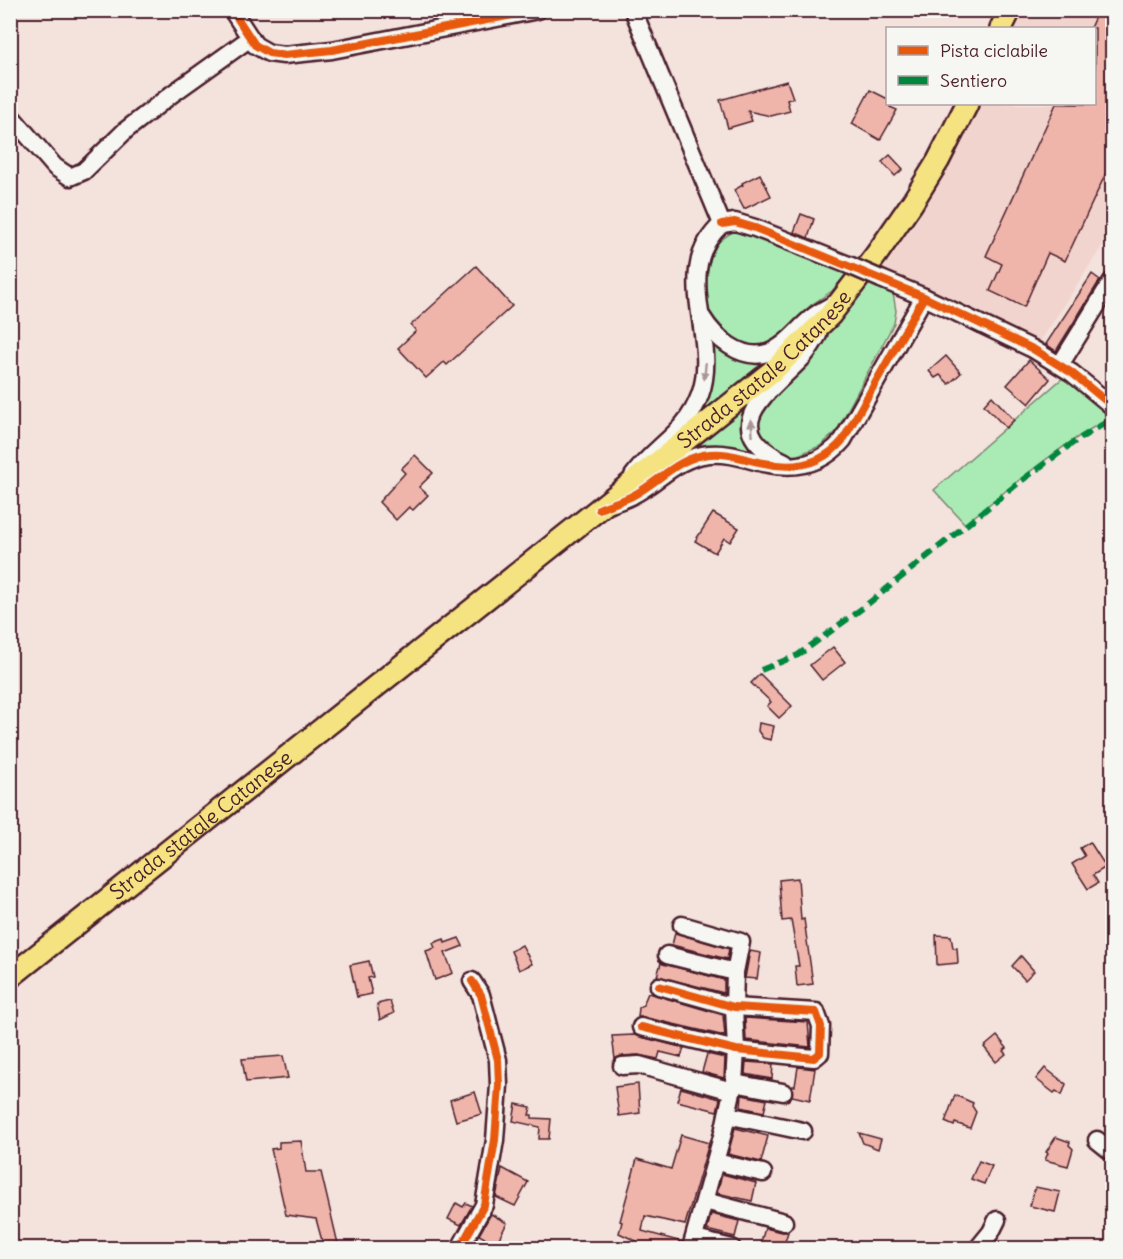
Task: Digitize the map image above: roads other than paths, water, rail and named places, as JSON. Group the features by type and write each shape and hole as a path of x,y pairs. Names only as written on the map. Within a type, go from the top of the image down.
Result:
{"main road":[{"path":"1002,27 1010,10"},
{"name":"Strada statale Catanese","path":"10,977 775,369 837,307 912,203 938,161 966,105"}],"street":[{"path":"232,10 255,45 269,53 284,55 332,50 538,10"},
{"path":"633,10 722,224"},
{"path":"10,115 55,167 63,174 75,177 126,130 249,39"},
{"path":"625,488 645,459 676,433 694,410 701,393 706,371 696,277 705,245 712,233 722,224 735,222 924,297 1060,364 1113,406"},
{"path":"1060,364 1113,281"},
{"path":"599,508 634,495 681,463 710,454 740,457 766,464 791,465 813,462 825,457 843,440 924,297"},
{"path":"700,313 710,329 734,348 750,354 765,354 776,349 814,316 837,307"},
{"path":"791,465 761,449 753,438 751,418 763,395 804,356 837,307"},
{"path":"682,925 741,942 735,972 736,1050 733,1087 716,1162 693,1244 732,1248"},
{"path":"667,955 735,972"},
{"path":"460,1248 484,1205 495,1140 499,1085 498,1060 481,995 472,981"},
{"path":"641,1027 736,1050 814,1058 820,1053 821,1026 816,1012 734,1007 659,986"},
{"path":"622,1065 639,1065 733,1087 783,1092"},
{"path":"727,1115 803,1131"},
{"path":"1097,1140 1113,1152"},
{"path":"716,1162 763,1173"},
{"path":"705,1201 784,1222"},
{"path":"978,1248 997,1220"}]}
